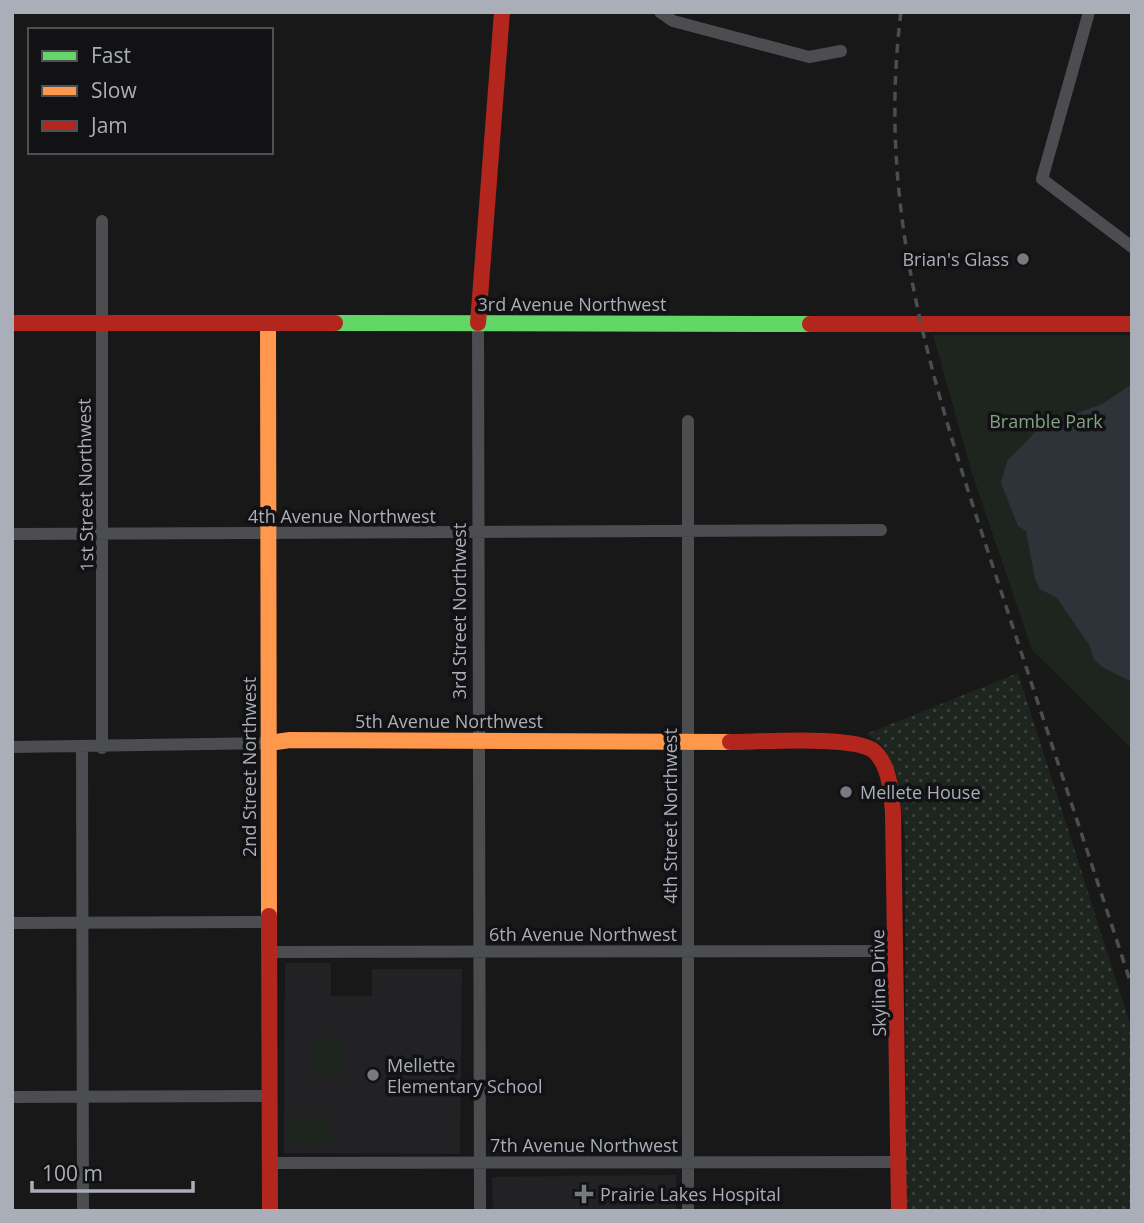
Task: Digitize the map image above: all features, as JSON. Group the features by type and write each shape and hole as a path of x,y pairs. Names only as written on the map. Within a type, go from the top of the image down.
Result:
{"street":[{"name":"3rd Street Northwest","path":"480,1211 477,952 478,323 502,12"},
{"path":"660,12 686,25 809,57 841,51"},
{"path":"1089,12 1042,180 1132,247"},
{"name":"1st Street Northwest","path":"102,221 102,748"},
{"name":"3rd Avenue Northwest","path":"12,323 1132,324"},
{"name":"2nd Street Northwest","path":"268,323 270,1211"},
{"name":"4th Street Northwest","path":"688,421 688,1211"},
{"name":"4th Avenue Northwest","path":"12,534 478,534 881,530"},
{"name":"5th Avenue Northwest","path":"12,747 102,748 269,743 290,740 852,742 869,746 880,756"},
{"path":"82,748 83,1211"},
{"name":"Skyline Drive","path":"880,756 889,780 893,812 899,1211"},
{"path":"12,923 269,922"},
{"name":"6th Avenue Northwest","path":"269,952 897,951"},
{"path":"12,1097 269,1096"},
{"name":"7th Avenue Northwest","path":"270,1163 898,1162"}],"shaded area":[{"path":"1132,384 1132,682 1102,667 1094,659 1089,645 1057,598 1040,589 1035,579 1026,531 1018,526 1001,483 1007,461 1040,427 1102,404"},
{"name":"Mellette Elementary School","path":"285,963 331,963 331,996 372,996 372,969 462,969 460,1154 284,1153"},
{"name":"Prairie Lakes Hospital","path":"676,1175 676,1211 493,1211 492,1177"}],"green space":[{"name":"Bramble Park","path":"933,335 1132,335 1132,749 1032,650 972,473"},
{"path":"1018,673 1132,1030 1132,1211 906,1211 905,835 896,773 881,744 866,734"},
{"path":"341,1037 341,1075 311,1075 311,1038"},
{"path":"289,1117 332,1117 332,1145 289,1145"}],"railway":[{"path":"901,12 895,88 896,161 904,233 933,374 953,444 1132,987"}],"traffic: fast":[{"path":"335,323 810,324"}],"traffic: slow":[{"path":"268,323 269,916"},
{"path":"269,743 290,740 730,742"}],"traffic: jam":[{"path":"478,323 502,12"},
{"path":"12,323 335,323"},
{"path":"810,324 1132,324"},
{"path":"730,742 806,740 864,746 874,751 887,772 893,812 899,1211"},
{"path":"269,916 270,1211"}],"place":[{"name":"Brian's Glass","path":"1023,259"},
{"name":"Mellete House","path":"846,792"},
{"name":"Mellette Elementary School","path":"373,1075"},
{"name":"Prairie Lakes Hospital","path":"584,1194"}]}
